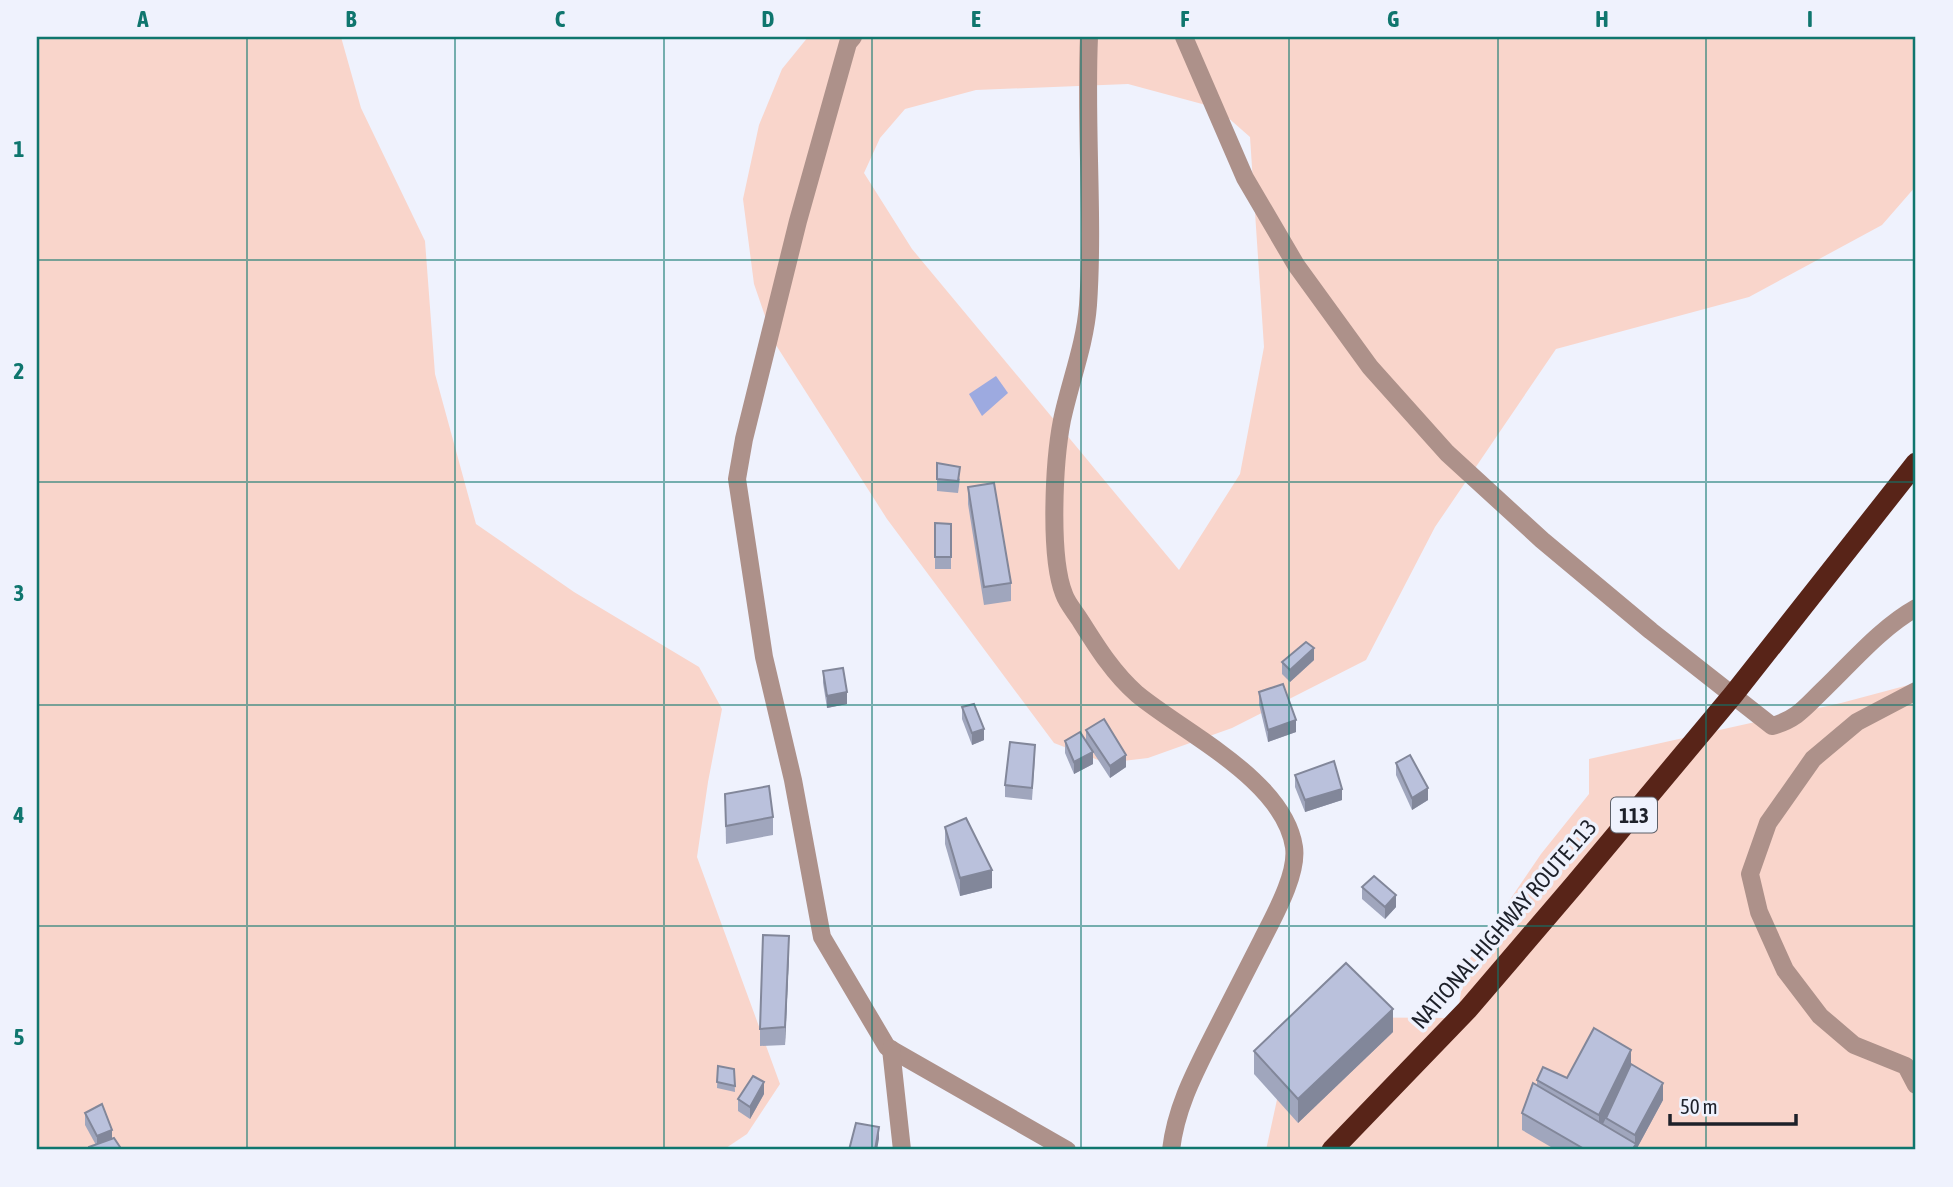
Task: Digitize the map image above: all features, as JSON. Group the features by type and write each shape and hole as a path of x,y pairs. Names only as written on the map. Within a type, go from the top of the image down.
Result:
{"highway":[{"name":"NATIONAL HIGHWAY ROUTE 113","path":"1332,1150 1468,1009 1733,695 1916,463"}],"street":[{"path":"853,37 848,43 799,221 744,439 737,479 765,657 793,780 822,937 887,1047 1067,1150"},
{"path":"1089,37 1088,308 1080,355 1063,419 1057,478 1055,551 1064,595 1111,668 1138,694 1231,759 1272,801 1287,824 1295,848 1293,868 1277,910 1183,1095 1171,1150"},
{"path":"1184,37 1245,178 1296,265 1370,367 1447,453 1542,540 1651,631 1772,726 1791,721 1878,638 1916,608"},
{"path":"1916,691 1857,722 1813,759 1768,823 1750,874 1759,912 1784,970 1820,1016 1854,1045 1906,1066 1916,1086"},
{"path":"891,1049 902,1150"}],"shaded area":[{"path":"37,37 341,37 361,108 425,241 435,374 476,524 574,592 699,667 722,709 697,857 780,1084 747,1134 723,1150 37,1150"},
{"path":"808,37 1916,37 1916,186 1882,225 1749,297 1556,349 1435,527 1366,660 1232,728 1148,758 1106,763 1054,743 887,519 774,342 754,284 743,199 759,125 782,69","holes":["1128,84 1217,108 1250,137 1264,347 1240,474 1179,570 912,249 864,173 880,138 905,109 976,90"]},
{"path":"1916,683 1916,1150 1266,1150 1295,1017 1457,1018 1465,966 1541,854 1589,794 1589,759 1841,703"}],"water":[{"path":"996,376 1008,393 982,416 969,394"}],"building":[{"path":"937,463 960,467 958,481 937,479"},
{"path":"994,483 1011,583 984,587 968,487"},
{"path":"935,523 951,524 951,557 935,557"},
{"path":"1306,642 1314,648 1290,670 1282,662"},
{"path":"843,668 847,692 827,696 823,671"},
{"path":"1283,684 1296,720 1268,730 1259,692"},
{"path":"974,704 984,729 972,733 962,707"},
{"path":"1104,719 1126,755 1110,766 1086,730"},
{"path":"1080,732 1093,752 1074,762 1065,741"},
{"path":"1010,742 1035,745 1032,788 1005,785"},
{"path":"1410,755 1428,788 1412,798 1396,763"},
{"path":"1334,761 1342,789 1305,800 1295,775"},
{"path":"769,786 773,817 726,826 725,794"},
{"path":"966,818 992,870 960,878 945,827"},
{"path":"1374,876 1396,895 1385,907 1362,887"},
{"path":"763,935 789,936 785,1027 760,1029"},
{"path":"1346,963 1393,1009 1298,1099 1254,1051"},
{"path":"1594,1028 1631,1050 1599,1115 1537,1080 1543,1067 1567,1078"},
{"path":"1631,1064 1663,1083 1635,1135 1606,1118"},
{"path":"718,1066 734,1069 735,1086 717,1082"},
{"path":"753,1076 764,1082 750,1107 738,1099"},
{"path":"1533,1083 1636,1144 1632,1150 1586,1150 1522,1113"},
{"path":"102,1104 112,1130 97,1136 85,1113"},
{"path":"856,1123 879,1127 875,1150 849,1150"},
{"path":"114,1138 122,1150 89,1150 89,1147"}]}
